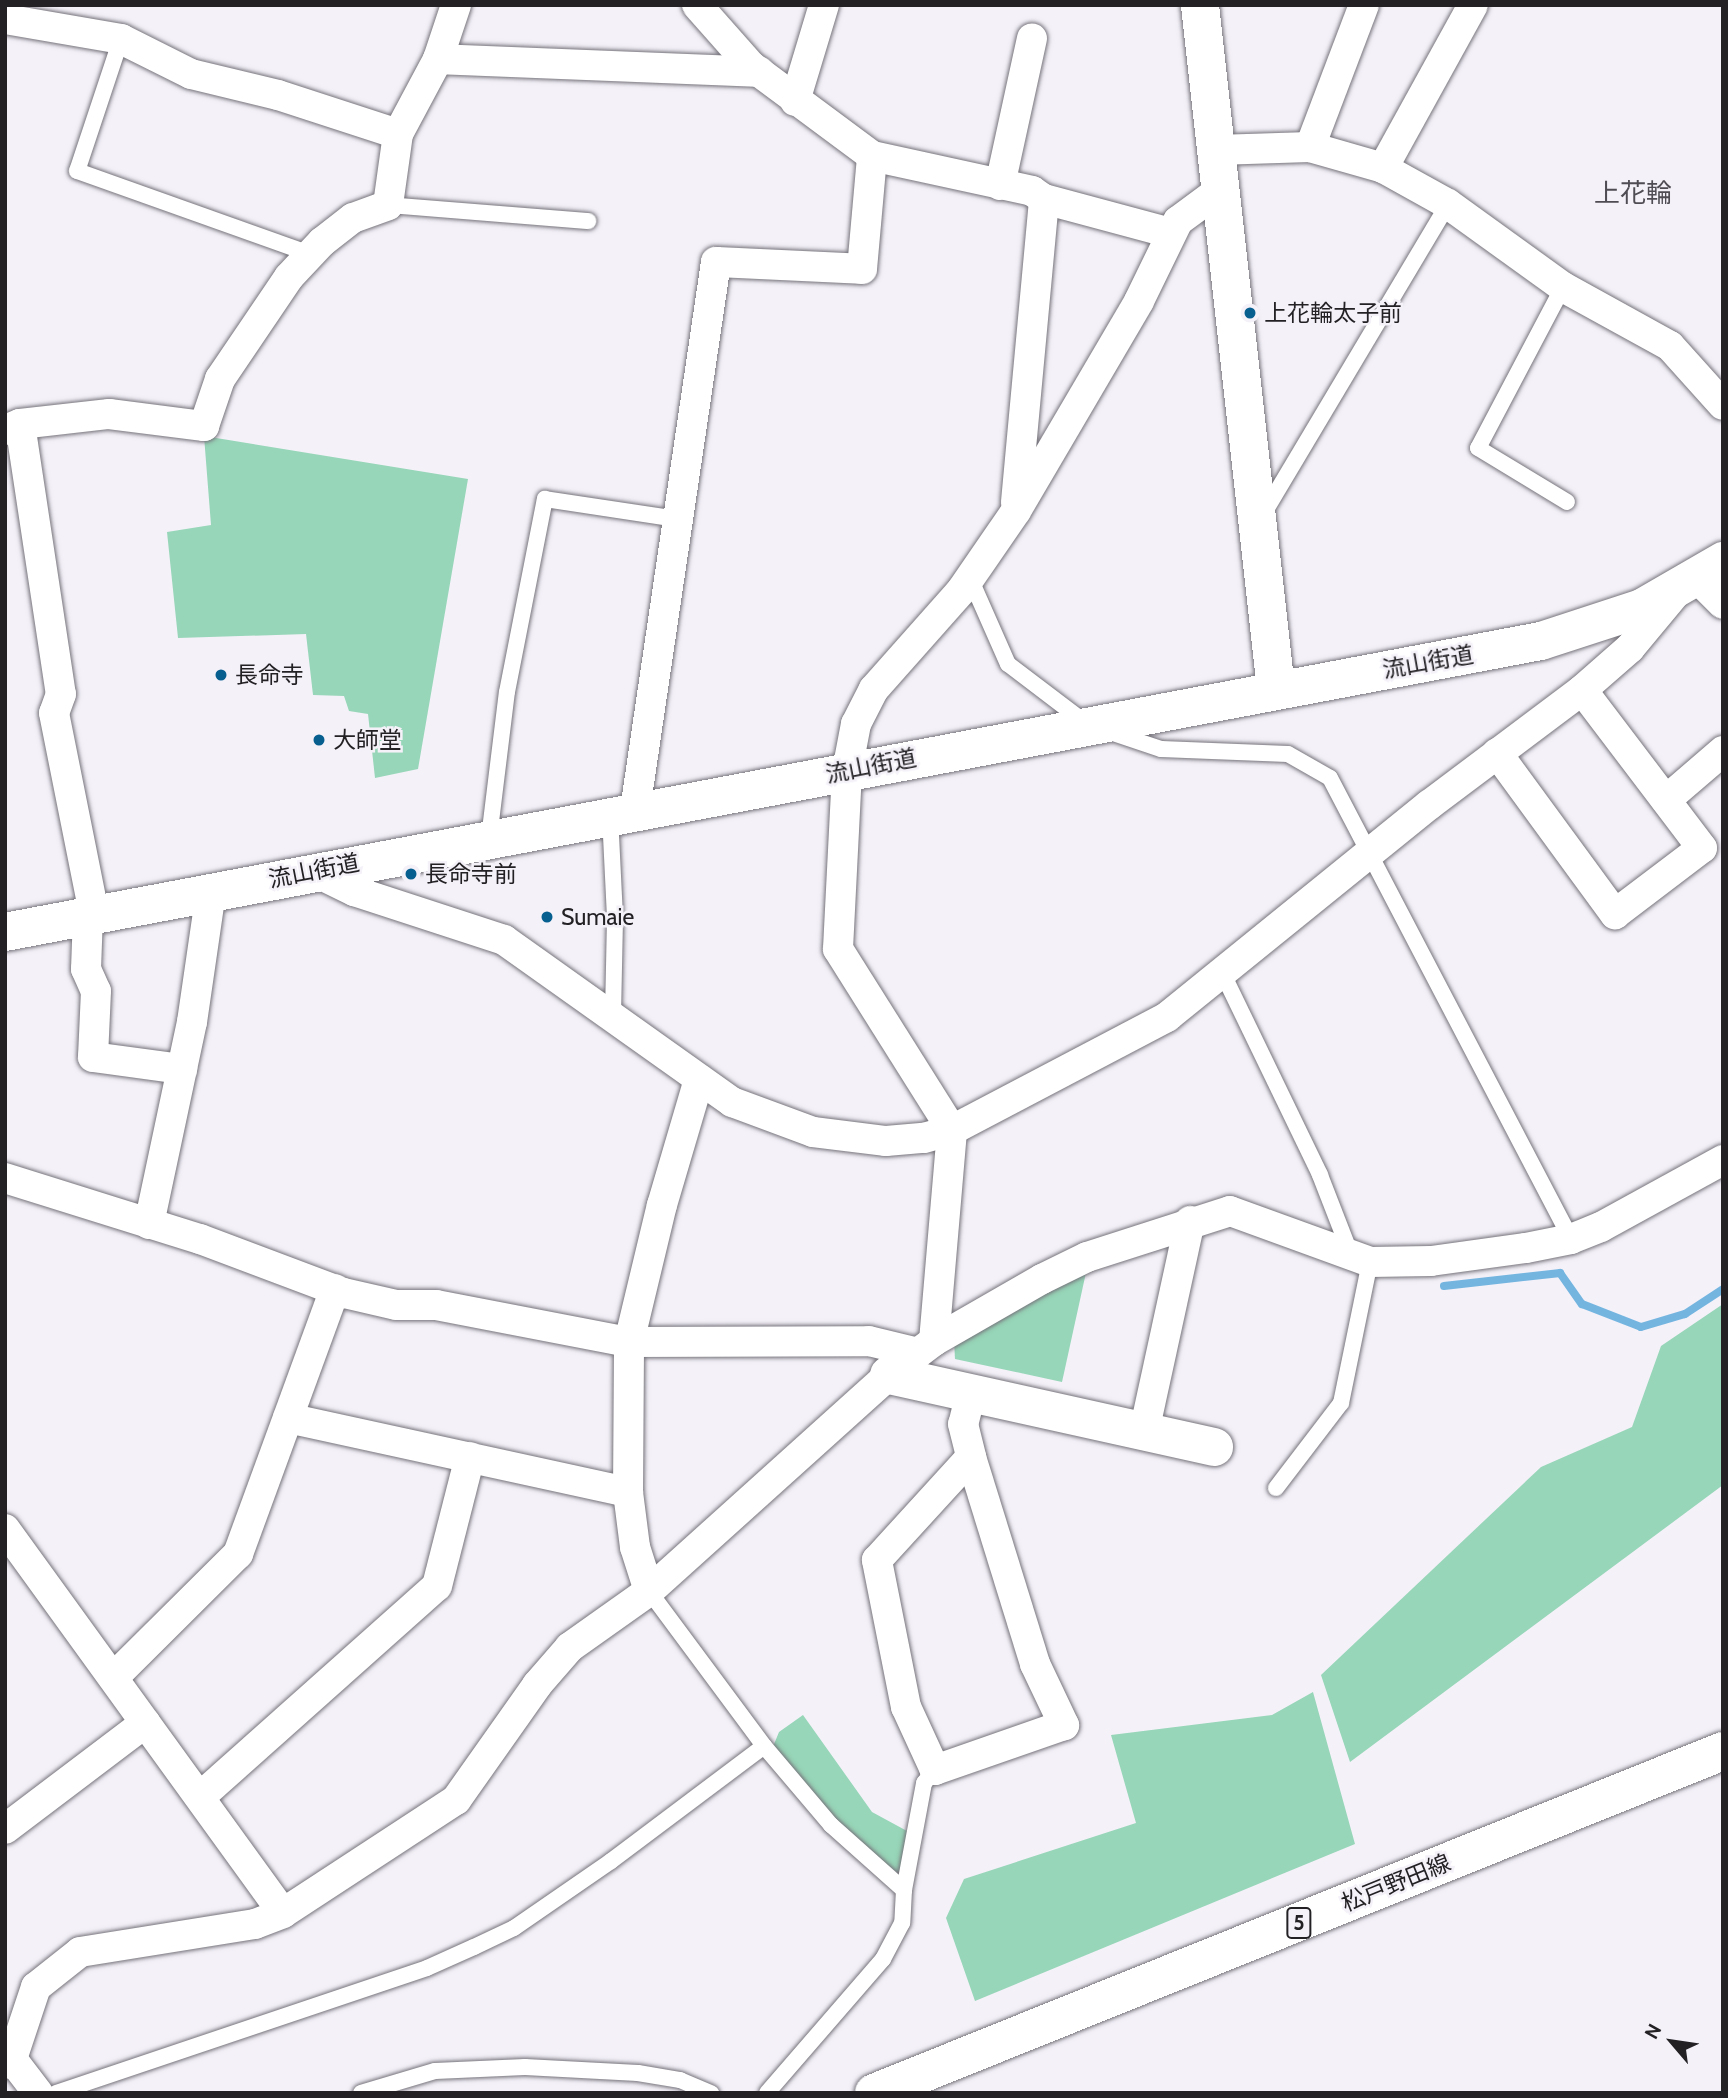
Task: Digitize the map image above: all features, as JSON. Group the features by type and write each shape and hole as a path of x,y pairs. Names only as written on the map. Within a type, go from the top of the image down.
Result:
{"street":[{"path":"182,1069 93,1057 96,991 86,969 91,914 54,713 61,695 12,427 110,414 204,426 220,379 310,254 353,218 388,205 398,134 438,59 456,5"},
{"path":"696,5 760,72 795,101 872,156 1032,191 1044,200 1171,233"},
{"path":"795,101 824,5"},
{"path":"1200,5 1276,689"},
{"path":"1310,147 1364,5"},
{"path":"1383,167 1473,5"},
{"path":"5,19 121,39 191,74 278,95 398,134"},
{"path":"1000,185 1032,38"},
{"path":"438,59 760,72"},
{"path":"1216,150 1310,147 1383,167 1448,204 1563,287 1670,346 1723,405"},
{"path":"622,812 678,519 716,262 862,269 872,156"},
{"path":"914,1356 952,1130 838,949 847,771 856,724 874,689 970,578 1016,511 1139,301 1178,221 1220,190"},
{"path":"1016,511 1044,200"},
{"path":"313,871 354,891 504,940 732,1102 813,1132 886,1141 952,1130 1126,1042 1223,974 1370,852 1582,690 1706,584"},
{"name":"流山街道","path":"5,932 622,812 1541,641 1706,584"},
{"path":"1497,753 1615,914 1702,848 1582,690"},
{"path":"1666,800 1723,751"},
{"path":"149,1224 182,1069 212,891"},
{"path":"649,1591 635,1547 628,1492 629,1342 662,1205 699,1079"},
{"path":"38,2093 7,2058 36,1987 80,1952 231,1929 283,1913 456,1800 537,1685 570,1647 649,1591 914,1356 1087,1256 1190,1221 1230,1211 1360,1259 1431,1261 1571,1239 1723,1160"},
{"path":"5,1178 149,1224 335,1289 396,1305 436,1305 629,1342 869,1341 914,1356 971,1393 1214,1447"},
{"path":"1144,1432 1190,1221"},
{"path":"114,1677 237,1554 335,1289"},
{"path":"971,1393 963,1423 971,1457 1035,1664 1064,1725 935,1770 906,1707 877,1560 971,1457"},
{"path":"288,1418 628,1492"},
{"path":"200,1797 437,1586 470,1457"},
{"path":"5,1529 283,1913"},
{"path":"8,1820 145,1724"},
{"name":"松戸野田線","path":"874,2093 1723,1751"}],"lane":[{"path":"121,39 78,171 310,254"},
{"path":"1257,524 1448,204"},
{"path":"388,205 588,220"},
{"path":"1563,287 1478,448 1567,502"},
{"path":"489,838 505,705 545,499 678,519"},
{"path":"970,578 1009,664 1087,724 1161,749 1288,754 1309,762 1330,778 1571,1239"},
{"path":"613,1016 615,919 622,812"},
{"path":"1223,974 1360,1259 1341,1403 1276,1488"},
{"path":"649,1591 764,1746 831,1825 904,1890"},
{"path":"56,2093 427,1968 494,1938 611,1861 764,1746"},
{"path":"767,2093 883,1959 902,1923 904,1890 924,1783 935,1770"},
{"path":"361,2093 435,2071 525,2067 638,2073 680,2080 711,2093"}],"green space":[{"path":"204,436 468,479 418,769 375,778 368,714 349,711 344,696 313,695 306,634 178,638 167,532 211,525"},
{"path":"1087,1268 1062,1382 955,1359 954,1341"},
{"path":"1723,1304 1723,1485 1350,1762 1321,1675 1541,1467 1632,1427 1661,1346"},
{"path":"1313,1692 1355,1844 975,2001 946,1918 964,1879 1136,1823 1111,1735 1272,1715"},
{"path":"803,1715 872,1812 907,1831 901,1875 864,1850 772,1749 779,1732"}],"waterway":[{"path":"1444,1286 1560,1273 1582,1304 1641,1327 1685,1314 1723,1289"}],"place":[{"name":"上花輪太子前","path":"1250,313"},
{"name":"長命寺","path":"221,675"},
{"name":"大師堂","path":"319,740"},
{"name":"長命寺前","path":"411,874"},
{"name":"Sumaie","path":"547,917"}],"district":[{"name":"上花輪","path":"1633,194"}]}
